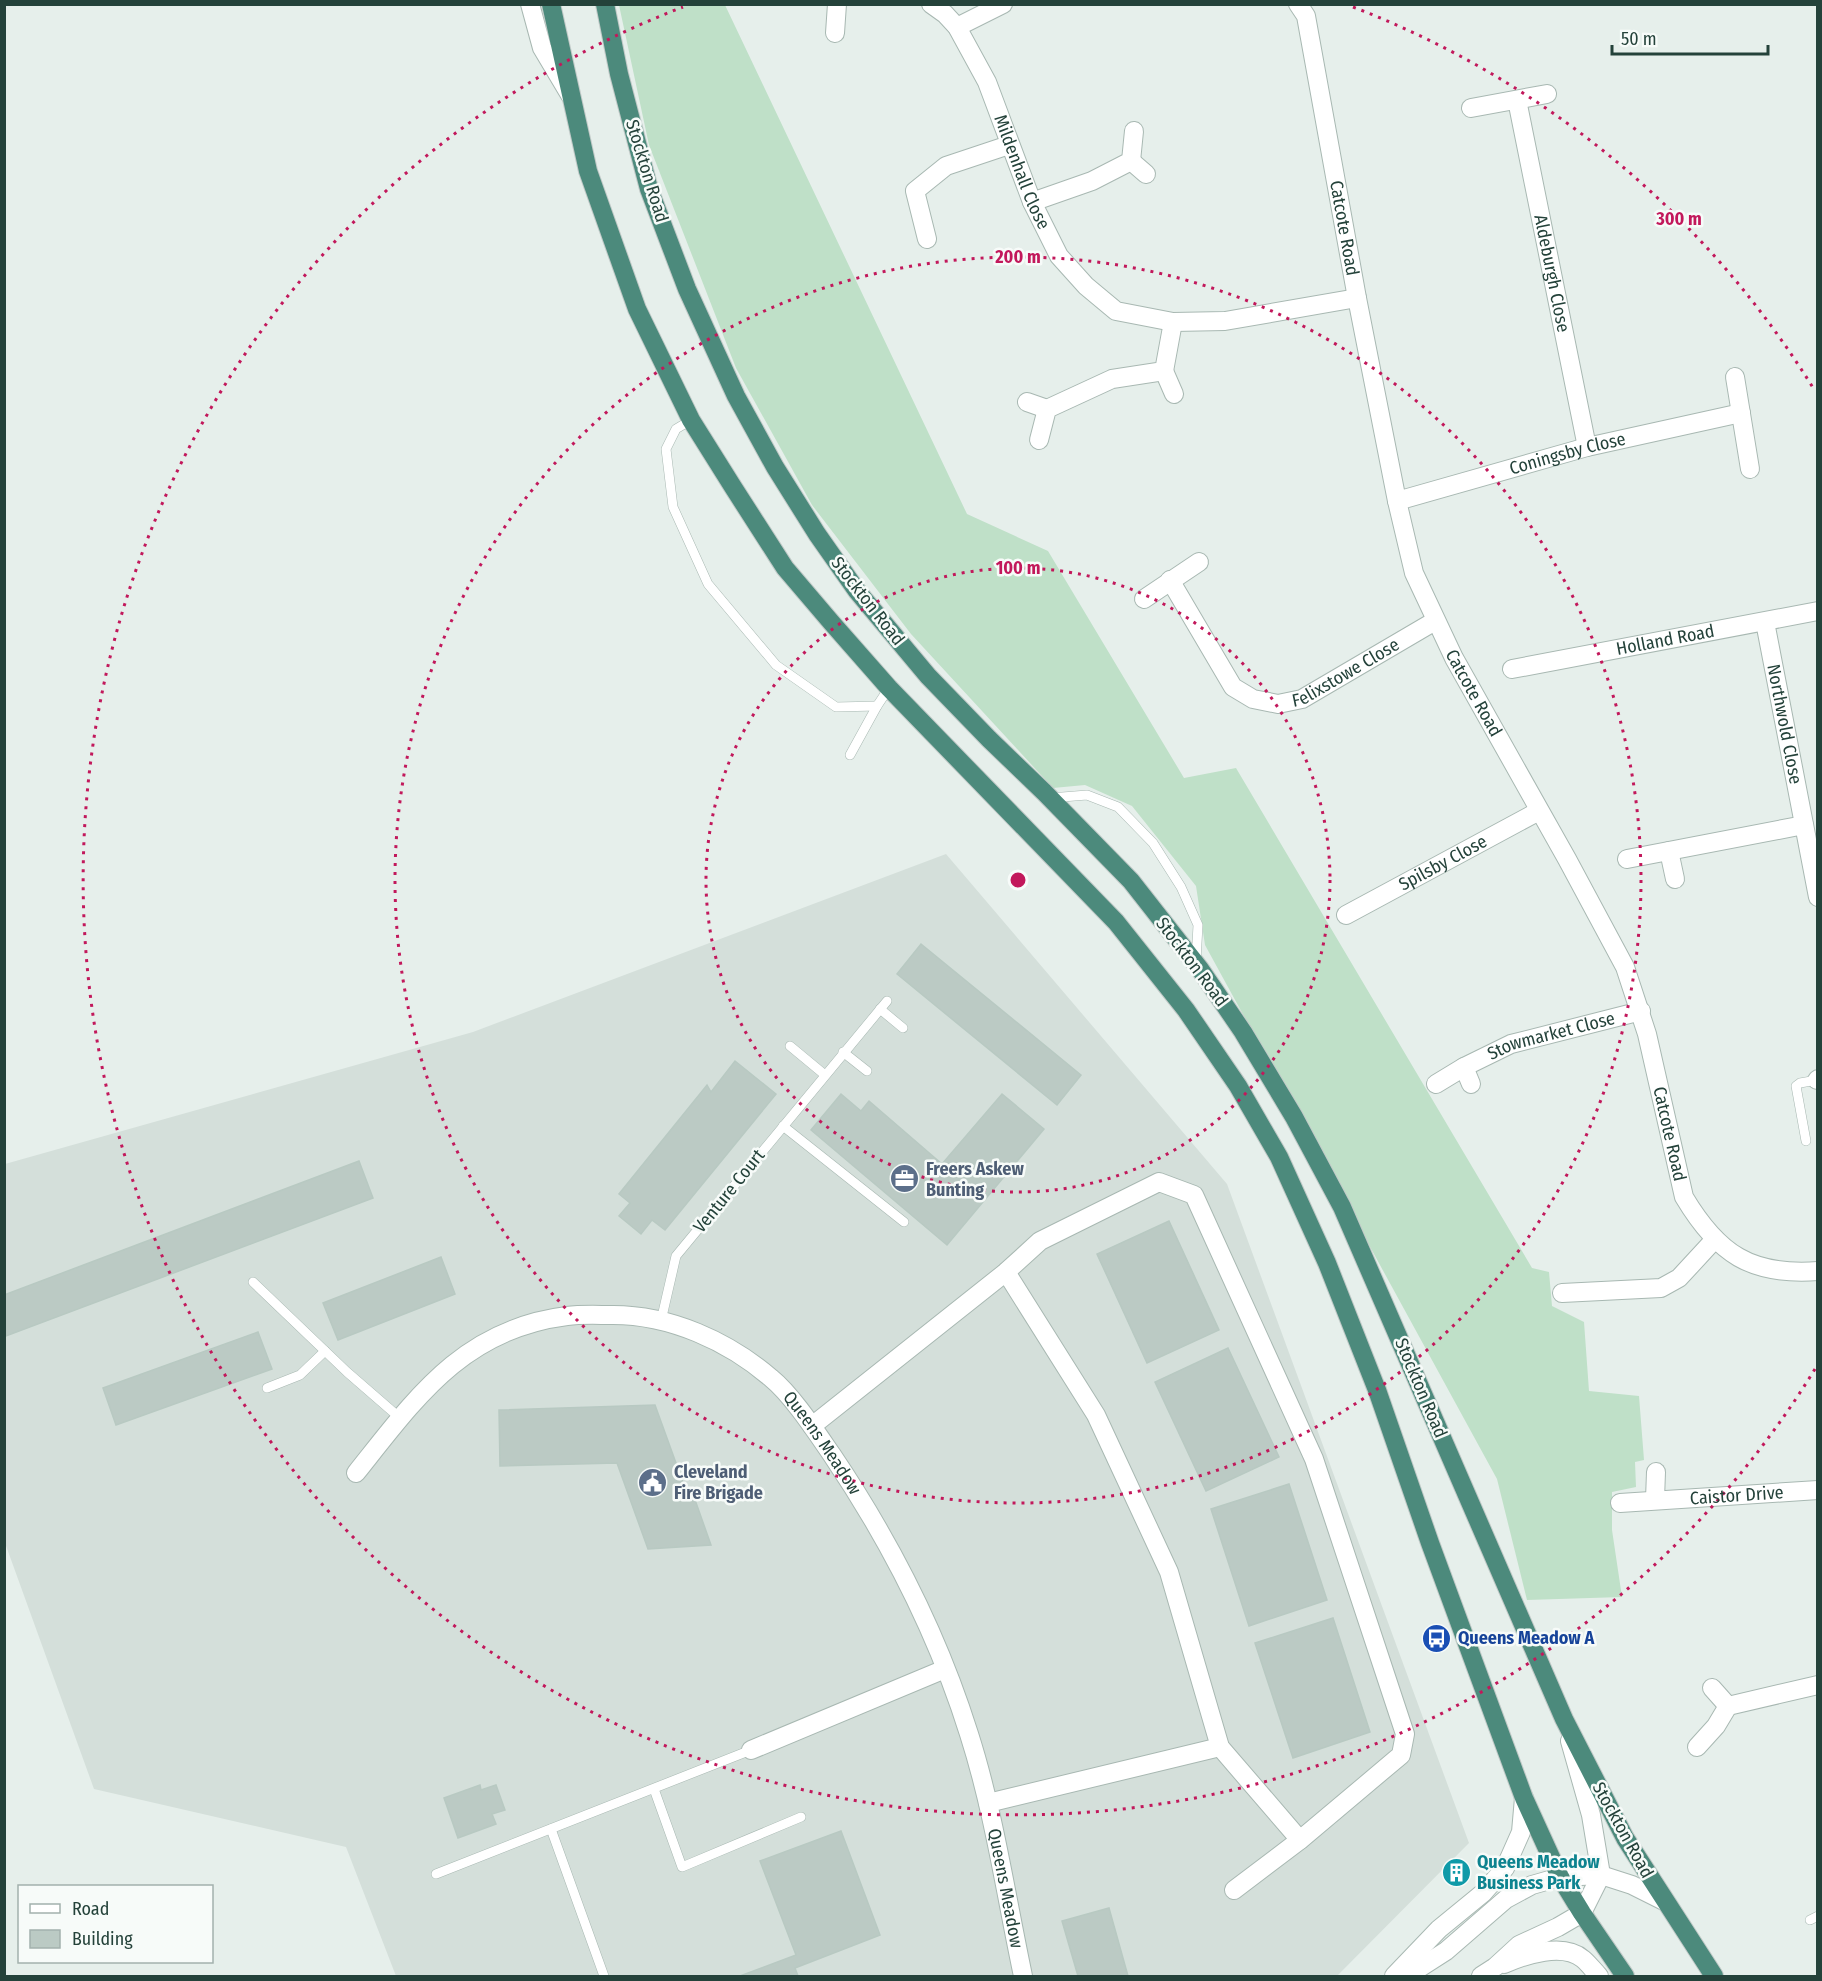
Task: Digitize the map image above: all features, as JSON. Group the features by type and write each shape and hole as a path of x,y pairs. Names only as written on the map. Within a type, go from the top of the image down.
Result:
{"highway":[{"name":"Stockton Road","path":"551,4 588,171 637,309 691,420 785,568 889,688 1116,922 1186,1010 1238,1086 1279,1158 1327,1263 1377,1390 1524,1798 1560,1877 1581,1913 1625,1977"},
{"name":"Stockton Road","path":"605,4 619,74 649,189 687,289 736,396 775,467 817,534 864,600 928,676 1131,881 1196,964 1244,1032 1294,1117 1342,1207 1564,1719 1626,1838 1714,1977"}],"street":[{"path":"530,4 542,48 571,96"},
{"path":"835,33 837,4"},
{"name":"Mildenhall Close","path":"931,4 957,27 987,81 1032,202 1059,256 1086,286 1116,311 1173,322 1225,321 1357,298"},
{"path":"957,27 1003,4"},
{"name":"Catcote Road","path":"1298,4 1306,16 1357,298 1397,501 1414,573 1454,658 1625,967 1641,1011 1684,1197 1698,1220 1715,1239 1748,1264 1774,1271 1818,1271"},
{"path":"1472,108 1547,94"},
{"name":"Aldeburgh Close","path":"1517,100 1587,447"},
{"path":"1131,161 1134,131"},
{"path":"927,239 915,191 946,166 1009,145"},
{"path":"1131,161 1146,174"},
{"path":"1032,202 1092,181 1131,161"},
{"path":"1173,322 1164,371 1174,394"},
{"path":"1027,402 1047,409 1112,379 1164,371"},
{"path":"1735,377 1750,469"},
{"path":"1039,440 1047,409"},
{"name":"Coningsby Close","path":"1397,501 1587,447 1741,413"},
{"path":"1144,599 1198,562"},
{"name":"Felixstowe Close","path":"1170,580 1233,687 1253,699 1278,704 1302,699 1436,621"},
{"name":"Holland Road","path":"1512,669 1818,611"},
{"name":"Northwold Close","path":"1765,622 1818,897"},
{"name":"Spilsby Close","path":"1346,915 1539,811"},
{"path":"1627,859 1804,825"},
{"path":"1669,851 1675,879"},
{"name":"Stowmarket Close","path":"1436,1084 1464,1067 1511,1044 1641,1011"},
{"name":"Stowmarket Close","path":"1464,1067 1471,1084"},
{"path":"812,1426 1006,1272 1040,1241 1159,1182 1194,1195 1314,1459 1405,1734 1401,1755 1300,1840 1234,1890"},
{"path":"1562,1293 1661,1288 1679,1278 1715,1239"},
{"path":"1006,1272 1096,1415 1170,1572 1220,1747 1300,1840"},
{"name":"Queens Meadow","path":"356,1473 400,1418 438,1377 474,1348 522,1326 570,1315 625,1315 661,1321 730,1348 773,1379 812,1426 874,1521 906,1579 945,1670 969,1734 987,1803 1023,1977"},
{"path":"1655,1499 1656,1472"},
{"name":"Caistor Drive","path":"1620,1503 1818,1490"},
{"path":"751,1750 945,1670"},
{"path":"1698,1747 1716,1726 1728,1706 1818,1684"},
{"path":"1712,1688 1728,1706"},
{"path":"1488,1972 1519,1945 1558,1927 1581,1913 1600,1875 1591,1815 1564,1719"},
{"path":"987,1803 1220,1747"},
{"path":"1394,1977 1439,1929 1483,1893 1505,1868 1521,1832 1524,1798"},
{"path":"1407,1977 1446,1951 1506,1899 1532,1885 1560,1877 1600,1875 1632,1885 1664,1901"},
{"path":"1488,1972 1521,1957 1543,1952 1568,1952 1581,1957 1599,1977"}],"lane":[{"path":"691,420 676,429 666,449 673,507 708,584 776,665 836,707 877,706"},
{"path":"850,755 889,688"},
{"path":"1050,798 1087,795 1118,807 1153,843 1181,887 1198,925 1196,964"},
{"name":"Venture Court","path":"661,1321 676,1256 887,1001"},
{"path":"880,1009 903,1028"},
{"path":"790,1046 825,1075"},
{"path":"843,1052 867,1071"},
{"path":"1806,1141 1796,1086 1817,1080"},
{"path":"783,1125 904,1222"},
{"path":"253,1282 400,1418"},
{"path":"267,1388 300,1375 325,1351"},
{"path":"436,1874 751,1750"},
{"path":"654,1789 682,1867 801,1816"},
{"path":"551,1829 604,1977"}],"shaded area":[{"name":"Queens Meadow Business Park","path":"946,854 1227,1184 1469,1843 1337,1976 396,1976 346,1847 94,1789 5,1543 5,1164 473,1032"}],"green space":[{"path":"619,5 725,5 967,514 1048,551 1184,778 1236,768 1532,1268 1549,1272 1552,1306 1584,1322 1589,1391 1639,1396 1644,1460 1635,1462 1636,1487 1612,1492 1612,1530 1622,1597 1527,1600 1497,1479 1205,945 1196,886 1132,806 1085,785 1053,788 911,634 812,505 736,368 649,145"}],"building":[{"path":"921,944 1081,1075 1057,1105 897,974"},
{"path":"735,1061 776,1094 665,1230 652,1220 641,1234 619,1216 630,1203 619,1194 707,1085 711,1092"},
{"path":"841,1094 861,1111 869,1101 942,1164 1002,1094 1044,1129 947,1245 811,1130"},
{"path":"359,1161 373,1198 6,1336 4,1295"},
{"path":"1169,1221 1219,1330 1147,1363 1097,1254"},
{"path":"441,1257 455,1294 338,1340 323,1303"},
{"path":"258,1332 272,1369 116,1425 103,1388"},
{"path":"1228,1348 1279,1457 1206,1491 1155,1382"},
{"name":"Cleveland Fire Brigade","path":"655,1405 689,1499 694,1497 711,1545 648,1549 617,1463 500,1466 499,1410"},
{"path":"1289,1484 1327,1600 1249,1626 1211,1509"},
{"path":"1333,1618 1370,1732 1293,1758 1255,1643"},
{"path":"480,1785 481,1790 496,1785 505,1810 492,1814 496,1824 458,1838 444,1798"},
{"path":"841,1831 880,1935 795,1968 798,1976 740,1976 796,1955 760,1861"},
{"path":"1109,1908 1128,1976 1078,1976 1062,1921"}],"place":[{"name":"Freers Askew Bunting","path":"905,1179"},
{"name":"Cleveland Fire Brigade","path":"653,1482"},
{"name":"Queens Meadow A","path":"1437,1638"},
{"name":"Queens Meadow Business Park","path":"1456,1872"}]}
